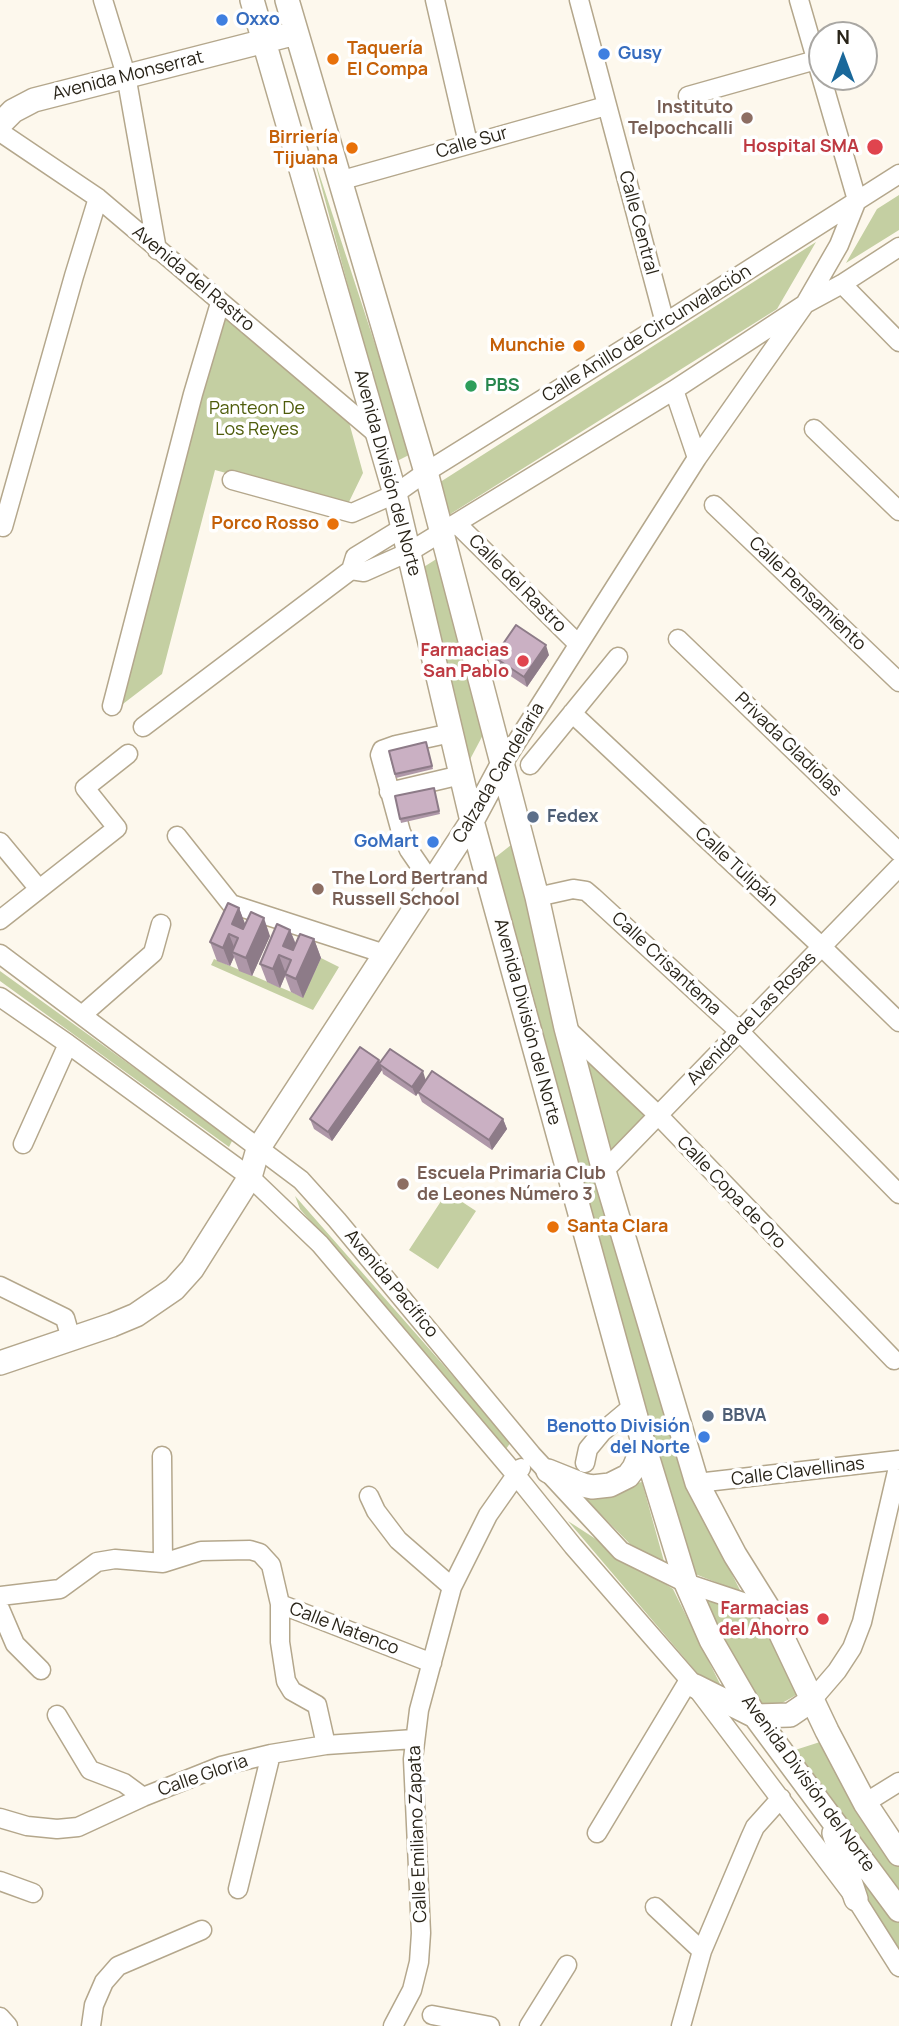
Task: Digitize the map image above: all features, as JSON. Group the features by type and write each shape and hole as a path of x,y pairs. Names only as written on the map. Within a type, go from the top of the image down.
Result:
{"main road":[{"name":"Avenida División del Norte","path":"251,0 395,494 471,821 642,1439 686,1583 711,1640 755,1716 899,1910"},
{"name":"Avenida División del Norte","path":"287,0 426,472 448,527 566,1028 604,1171 697,1483 735,1555 769,1611 865,1803 899,1854"},
{"name":"Avenida Monserrat","path":"0,124 13,111 34,100 296,33"},
{"name":"Calzada Candelaria","path":"0,1363 136,1315 174,1289 192,1269 250,1177 258,1149 471,821 502,765"},
{"path":"540,1463 583,1485 610,1485 628,1476 635,1468 642,1449 642,1439"},
{"path":"692,1683 755,1716 790,1714 812,1700"},
{"path":"827,1813 856,1899"}],"street":[{"path":"103,0 126,75 158,250"},
{"path":"435,0 468,144"},
{"name":"Calle Central","path":"579,0 665,323"},
{"path":"799,0 808,32"},
{"path":"688,96 808,62"},
{"path":"825,91 857,200"},
{"name":"Calle Sur","path":"339,181 606,106"},
{"name":"Avenida del Rastro","path":"0,132 98,198 379,436"},
{"name":"Calle Anillo de Circunvalación","path":"232,481 352,513 395,494 898,174"},
{"path":"3,527 98,198"},
{"name":"Calzada Candelaria","path":"502,765 697,458 805,304 839,246 857,200"},
{"path":"351,570 364,572 409,552 674,390 805,304 899,247"},
{"path":"842,284 899,342"},
{"path":"112,706 220,303"},
{"path":"674,390 697,458"},
{"path":"814,429 899,511"},
{"name":"Calle Pensamiento","path":"714,505 899,682"},
{"path":"143,727 351,570 355,557 404,527"},
{"name":"Calle del Rastro","path":"448,527 578,644"},
{"name":"Privada Gladiolas","path":"678,639 899,852"},
{"path":"530,765 618,657"},
{"name":"Calle Tulipán","path":"572,713 899,1022"},
{"path":"431,883 409,850 395,816 380,755 382,750 451,733"},
{"path":"0,919 117,828 85,788 128,754"},
{"path":"389,792 461,775"},
{"path":"177,836 231,904 385,954"},
{"path":"0,842 39,889"},
{"name":"Avenida de Las Rosas","path":"604,1171 899,867"},
{"name":"Calle Crisantema","path":"537,897 573,889 586,891 740,1032 899,1194"},
{"path":"82,1015 153,953 161,923"},
{"name":"Avenida Pacífico","path":"0,954 302,1180 540,1463 621,1551 686,1583 769,1611"},
{"name":"Avenida Pacífico","path":"0,997 250,1177 320,1244 573,1546 692,1683"},
{"name":"Calle Copa de Oro","path":"566,1028 658,1115 894,1360"},
{"path":"23,1144 68,1044"},
{"path":"0,1286 65,1318 71,1339"},
{"path":"585,1463 588,1449 595,1440 633,1406"},
{"path":"0,1596 60,1589 97,1562 115,1559 163,1563 162,1456"},
{"path":"812,1700 837,1671 852,1648 862,1622 899,1462"},
{"name":"Calle Clavellinas","path":"697,1483 899,1462"},
{"name":"Calle Emiliano Zapata","path":"393,2026 412,1990 419,1962 421,1933 413,1759 419,1710 452,1587 488,1515 515,1474 540,1463"},
{"path":"369,1496 376,1511 398,1540 452,1587"},
{"name":"Calle Natenco","path":"163,1563 201,1551 250,1550 260,1553 271,1565 279,1604 432,1663"},
{"path":"279,1604 280,1642 286,1681 292,1691 317,1705 326,1745"},
{"path":"0,1609 15,1644 41,1670"},
{"path":"597,1833 692,1683"},
{"name":"Avenida División del Norte","path":"692,1683 856,1899 899,1967"},
{"path":"57,1715 90,1770 124,1783 143,1797"},
{"name":"Calle Gloria","path":"0,1818 27,1826 78,1828 143,1797 221,1766 326,1745 414,1739"},
{"path":"238,1889 271,1754"},
{"path":"865,1803 899,1782"},
{"path":"681,2026 702,1951 755,1828 781,1798"},
{"path":"0,1881 33,1893"},
{"path":"655,1907 702,1951"},
{"path":"91,2026 94,2005 104,1982 118,1966 202,1930"},
{"path":"529,2026 567,1965"},
{"path":"412,1990 435,2021 490,2026"},
{"path":"0,2017 8,2026"}],"green space":[{"path":"313,155 411,454 395,462"},
{"path":"899,195 899,230 846,263 877,209"},
{"path":"816,242 777,309 444,518 434,486"},
{"name":"Panteon De Los Reyes","path":"222,311 347,415 363,473 347,506 215,470 162,674 119,707"},
{"path":"438,558 484,733 467,765 419,570"},
{"path":"511,845 691,1494 741,1592 695,1574 656,1461 492,860"},
{"path":"321,958 339,967 313,1010 211,965 214,959 303,997"},
{"path":"0,971 233,1139 229,1147 0,981"},
{"path":"573,1028 657,1115 608,1166"},
{"path":"447,1192 476,1211 438,1269 409,1250"},
{"path":"295,1196 511,1442 506,1449 300,1209"},
{"path":"642,1482 665,1565 630,1544 581,1494"},
{"path":"568,1521 673,1589 722,1688 704,1681"},
{"path":"700,1590 768,1614 805,1690 761,1715"},
{"path":"820,1742 899,1861 899,1898 792,1751"},
{"path":"857,1861 899,1919 899,1949 864,1899"}],"building":[{"name":"Farmacias San Pablo","path":"516,625 546,645 524,677 494,657"},
{"path":"426,742 432,766 395,774 389,751"},
{"path":"434,788 439,811 400,819 395,796"},
{"path":"228,903 239,908 232,924 243,929 251,912 264,918 246,958 232,952 238,938 229,934 223,948 210,942"},
{"path":"277,924 290,930 283,946 293,950 300,934 314,939 296,979 285,974 291,960 279,955 273,969 260,964"},
{"path":"360,1047 379,1060 328,1132 310,1119"},
{"path":"390,1049 423,1071 412,1087 379,1064"},
{"path":"432,1071 503,1119 489,1140 418,1092"}],"place":[{"name":"Oxxo","path":"222,20"},
{"name":"Gusy","path":"604,54"},
{"name":"Taquería El Compa","path":"333,59"},
{"name":"Instituto Telpochcalli","path":"747,118"},
{"name":"Hospital SMA","path":"875,147"},
{"name":"Birriería Tijuana","path":"352,148"},
{"name":"Munchie","path":"579,346"},
{"name":"PBS","path":"471,386"},
{"name":"Porco Rosso","path":"333,524"},
{"name":"Farmacias San Pablo","path":"523,661"},
{"name":"Fedex","path":"533,817"},
{"name":"GoMart","path":"433,842"},
{"name":"The Lord Bertrand Russell School","path":"318,889"},
{"name":"Escuela Primaria Club de Leones Número 3","path":"403,1184"},
{"name":"Santa Clara","path":"553,1227"},
{"name":"BBVA","path":"708,1416"},
{"name":"Benotto División del Norte","path":"704,1437"},
{"name":"Farmacias del Ahorro","path":"823,1619"}]}
